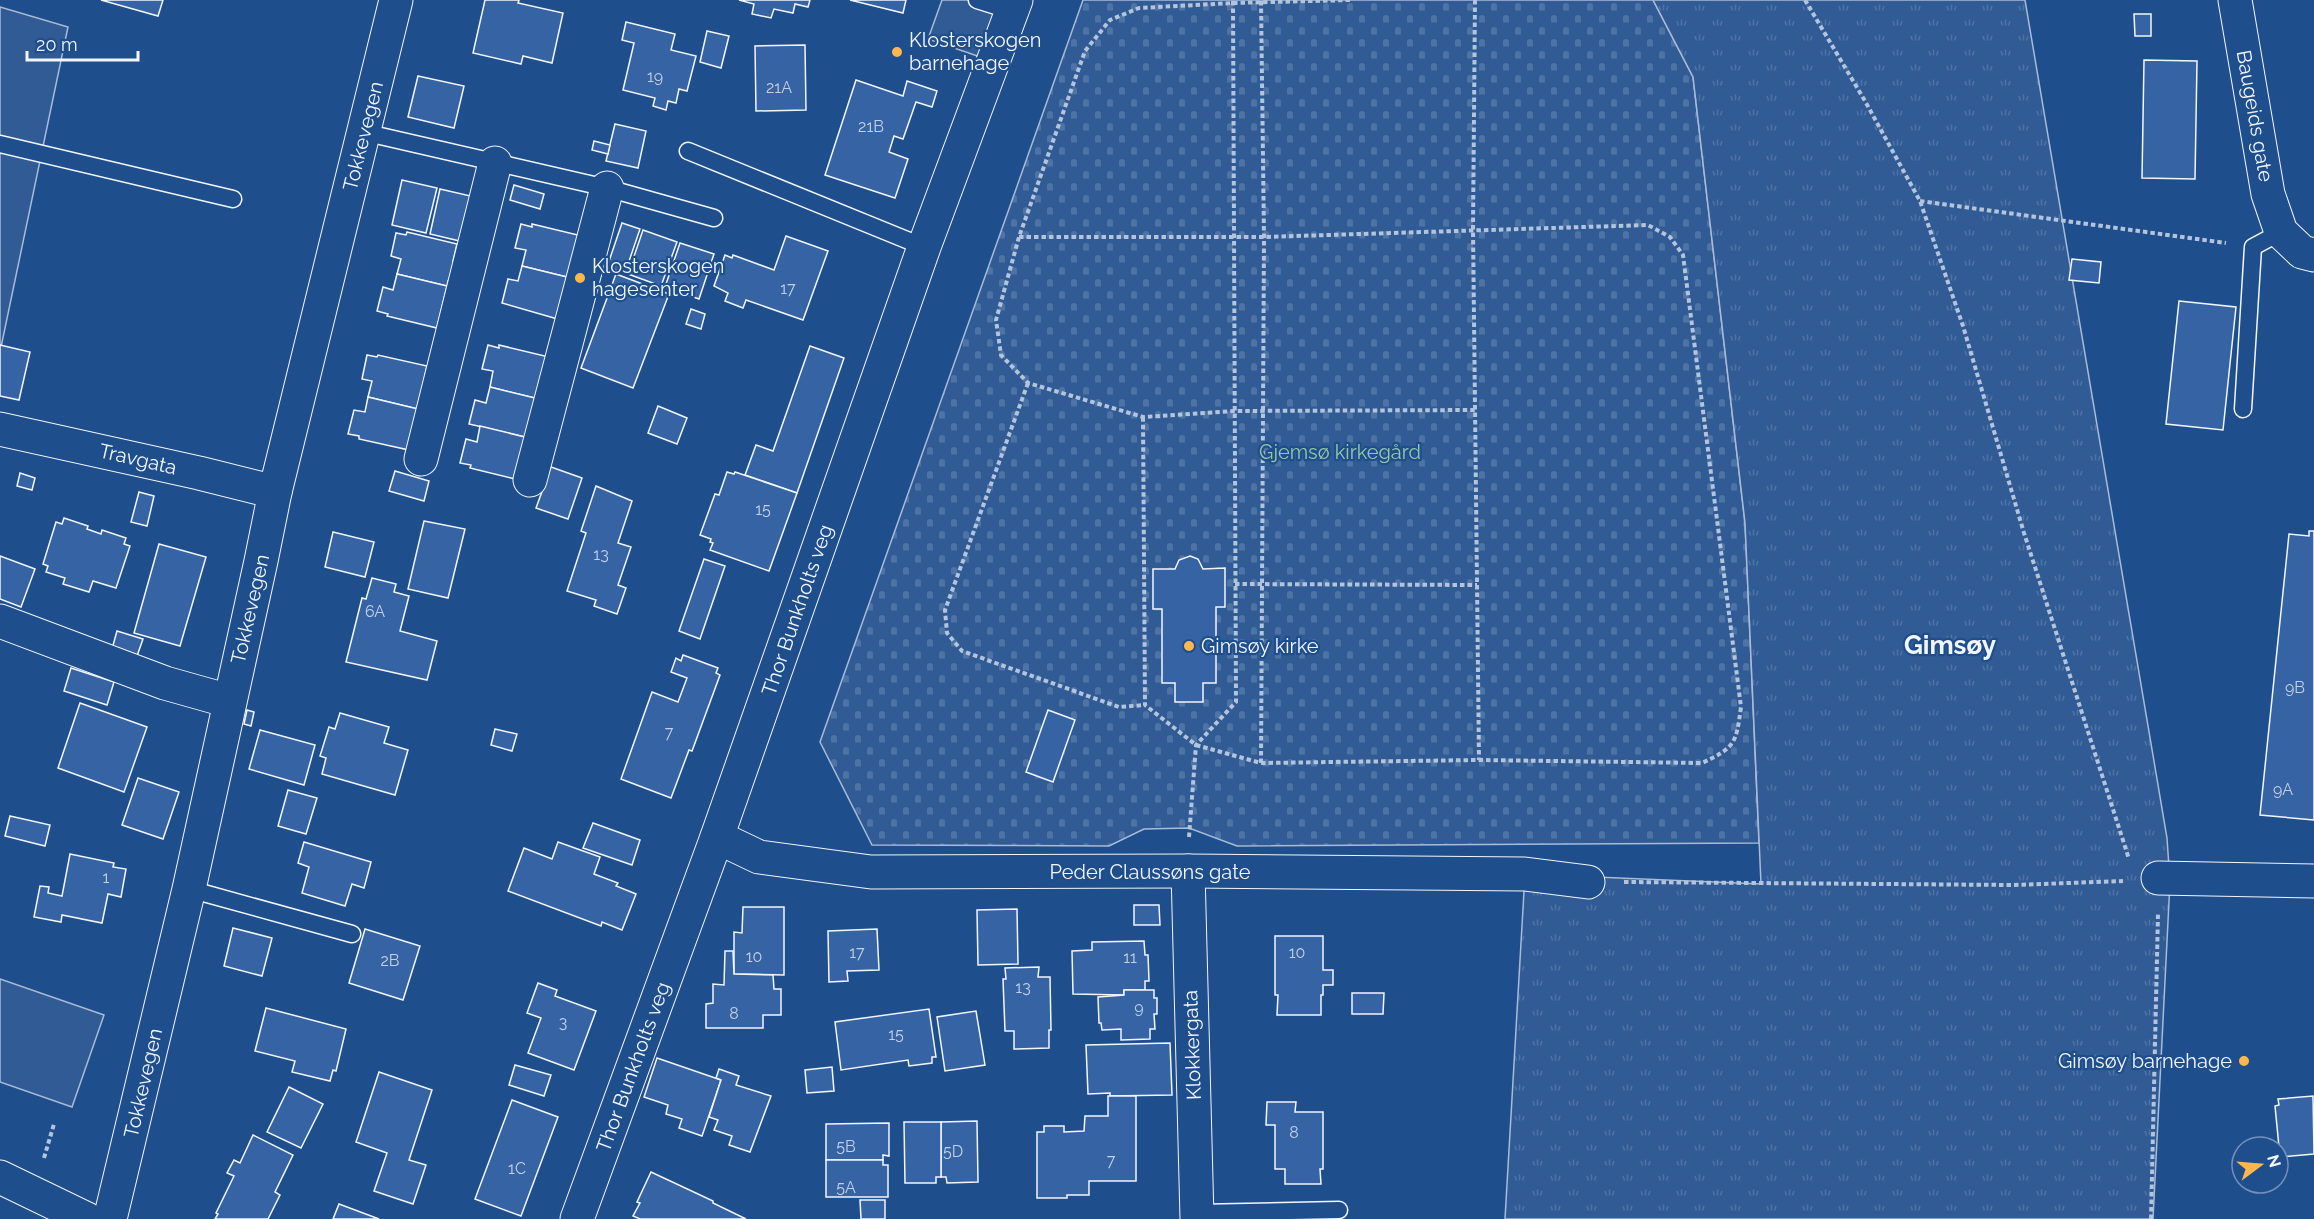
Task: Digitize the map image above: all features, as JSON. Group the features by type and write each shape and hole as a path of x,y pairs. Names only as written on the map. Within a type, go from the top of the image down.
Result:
{"street":[{"name":"Tokkevegen","path":"110,1219 189,889 275,492 396,0"},
{"name":"Baugeids gate","path":"2235,0 2268,194 2267,239"},
{"name":"Thor Bunkholts veg","path":"577,1219 717,837 924,247 1014,6"},
{"path":"421,459 495,163"},
{"path":"530,480 607,188"},
{"path":"2267,239 2314,255"},
{"name":"Travgata","path":"0,429 275,492"},
{"path":"0,621 165,683 229,701"},
{"name":"Peder Claussøns gate","path":"717,837 759,857 871,872 1188,871 1525,874 1588,882"},
{"name":"Klokkergata","path":"1188,871 1197,1216"},
{"path":"2147,879 2314,881"},
{"path":"0,1177 87,1219"}],"lane":[{"path":"977,0 1014,6"},
{"path":"363,132 607,188 714,218"},
{"path":"0,144 233,199"},
{"path":"688,151 924,247"},
{"path":"2243,409 2267,239"},
{"path":"189,889 352,934"},
{"path":"1197,1216 1339,1210"}],"path":[{"path":"1350,0 1233,1 1139,8 1110,20 1085,51 1019,237 996,320 1001,355 1028,383 1143,417 1263,410 1476,410"},
{"path":"1475,0 1473,230 1479,760"},
{"path":"1805,0 1865,101 1920,201 1963,326 2028,544 2147,879 2156,1075 2151,1219"},
{"path":"1188,871 1196,745 1236,702 1233,1"},
{"path":"1261,1 1264,237 1261,763"},
{"path":"1920,201 2267,239"},
{"path":"1019,237 1264,237 1648,225 1670,237 1683,255 1741,707 1737,737 1725,753 1702,764 1479,760 1261,763 1196,745 1145,705 1119,707 962,651 947,633 945,610 1028,383"},
{"path":"1143,417 1145,705"},
{"path":"1235,584 1262,586 1477,585"},
{"path":"1588,882 2014,885 2147,879"}],"green space":[{"name":"Gjemsø kirkegård","path":"1083,0 1653,0 1693,77 1745,523 1759,843 1237,846 1189,828 1144,829 1109,846 872,845 820,742"},
{"path":"1653,0 2025,0 2167,838 2170,882 2153,1219 1505,1219 1525,874 1761,884 1745,523 1693,77"}],"shaded area":[{"path":"942,0 1009,0 989,60 928,39"},
{"path":"0,7 68,27 0,352"},
{"path":"0,979 104,1015 72,1107 0,1082"}],"building":[{"path":"101,0 163,0 158,16"},
{"path":"485,0 519,0 518,3 563,13 552,63 523,56 521,64 473,53"},
{"path":"739,0 810,0 808,7 795,4 793,13 774,9 771,18 752,14 754,4"},
{"path":"850,0 906,0 903,13"},
{"path":"2134,14 2151,14 2151,36 2135,36"},
{"path":"626,22 675,34 671,50 696,56 687,91 679,89 676,103 668,101 666,110 653,106 655,98 623,90 634,43 622,40"},
{"path":"707,31 729,36 721,68 700,62"},
{"path":"805,45 806,110 756,111 755,46"},
{"path":"2144,60 2197,61 2195,179 2142,178"},
{"path":"418,76 464,86 454,128 408,117"},
{"path":"856,80 903,96 907,81 937,91 932,107 916,102 903,139 894,136 889,152 908,159 895,198 825,175"},
{"path":"615,124 646,131 638,168 606,161"},
{"path":"594,141 610,145 608,154 592,150"},
{"path":"402,180 437,188 426,233 392,225"},
{"path":"514,185 544,194 540,209 510,200"},
{"path":"440,189 475,197 464,242 430,234"},
{"path":"622,223 640,229 625,273 607,267"},
{"path":"521,224 532,227 532,224 582,236 571,278 522,266 526,250 515,248"},
{"path":"643,230 677,242 661,286 628,274"},
{"path":"407,232 457,244 451,282 448,281 447,286 397,274 401,259 391,256 396,233 406,235"},
{"path":"786,236 828,251 803,320 746,300 743,308 725,301 728,293 714,286 725,255 732,258 733,255 774,270"},
{"path":"680,243 714,254 699,299 665,287"},
{"path":"2072,259 2101,262 2099,283 2069,280"},
{"path":"522,266 571,278 561,320 502,303 508,279 518,281"},
{"path":"397,274 447,286 437,328 387,316 388,314 377,311 383,287 393,290"},
{"path":"616,274 669,294 633,388 581,368"},
{"path":"2179,301 2236,307 2223,430 2166,424"},
{"path":"691,309 705,314 701,329 686,324"},
{"path":"0,345 30,352 19,400 0,396"},
{"path":"488,345 499,348 499,345 549,357 539,399 490,387 493,371 482,369"},
{"path":"810,346 844,358 797,493 745,475 756,445 773,451"},
{"path":"367,355 377,357 378,355 427,366 418,409 368,397 372,381 362,379"},
{"path":"490,387 539,399 529,438 469,424 475,400 486,403"},
{"path":"368,397 418,409 409,450 359,439 359,436 348,434 354,410 365,412"},
{"path":"658,406 687,418 677,444 648,433"},
{"path":"480,426 529,438 519,480 470,468 471,465 460,463 466,439 477,442"},
{"path":"551,467 582,478 568,519 536,508"},
{"path":"395,471 429,481 424,501 389,491"},
{"path":"727,472 734,474 735,472 797,493 769,571 710,550 713,543 710,542 711,539 700,535 715,494 719,495"},
{"path":"20,473 35,478 32,490 17,486"},
{"path":"596,486 632,501 618,543 631,547 618,585 626,588 617,614 594,606 596,600 567,591 586,533 581,531"},
{"path":"139,492 154,496 147,526 131,522"},
{"path":"64,518 88,526 87,529 101,534 102,530 126,538 124,544 130,546 116,588 93,581 89,592 63,584 65,578 46,572 48,566 43,564 56,522 62,524"},
{"path":"424,521 465,529 448,598 408,589"},
{"path":"2309,531 2314,531 2314,820 2260,815 2289,534 2309,536"},
{"path":"333,532 374,542 365,577 325,567"},
{"path":"159,544 206,557 180,646 134,633"},
{"path":"0,556 35,569 21,607 0,599"},
{"name":"Gimsøy kirke","path":"1190,556 1198,559 1203,569 1225,568 1225,607 1216,607 1216,683 1203,683 1203,702 1175,702 1175,683 1162,683 1162,609 1153,609 1153,569 1175,569 1179,560"},
{"path":"704,559 725,566 700,639 679,631"},
{"path":"372,578 396,584 394,592 409,596 400,631 437,641 427,680 346,662 362,598 366,599"},
{"path":"117,631 143,639 137,656 112,649"},
{"path":"683,655 718,668 716,673 720,675 692,751 689,750 671,798 621,779 652,692 678,702 687,678 671,672 676,658 681,661"},
{"path":"71,668 114,682 107,705 64,691"},
{"path":"80,703 147,727 124,792 58,768"},
{"path":"247,710 254,712 251,726 244,724"},
{"path":"1048,710 1075,720 1053,782 1026,772"},
{"path":"340,713 389,727 384,743 408,750 395,795 322,774 326,758 320,756 329,727 335,729"},
{"path":"495,729 517,734 512,751 491,745"},
{"path":"260,730 315,745 304,785 249,769"},
{"path":"138,778 179,792 163,839 122,825"},
{"path":"288,790 317,798 306,834 278,826"},
{"path":"10,816 50,825 45,846 5,836"},
{"path":"593,823 640,840 632,865 583,848"},
{"path":"304,842 371,862 364,888 352,884 345,906 302,893 309,867 298,863"},
{"path":"558,842 600,857 594,874 618,883 616,886 636,894 622,930 602,922 601,926 508,891 524,848 552,859"},
{"path":"70,854 114,863 113,867 126,869 121,897 108,894 102,923 62,915 61,922 34,917 40,886 49,887 48,893 62,896"},
{"path":"1134,905 1159,905 1160,925 1134,925"},
{"path":"743,907 784,907 784,975 734,974 734,932 742,933"},
{"path":"1017,909 1018,964 978,965 977,910"},
{"path":"233,928 272,938 262,976 224,966"},
{"path":"365,929 420,946 403,1000 349,983"},
{"path":"877,929 879,970 847,971 848,981 829,982 828,931"},
{"path":"1275,936 1323,936 1323,970 1333,970 1333,985 1323,985 1321,1015 1277,1015"},
{"path":"1144,941 1145,955 1148,955 1149,981 1145,981 1145,990 1124,990 1124,995 1073,994 1072,951 1092,950 1092,942"},
{"path":"725,951 733,951 734,974 773,975 774,989 781,989 781,1015 763,1015 763,1028 706,1028 706,1004 713,1003 713,984 724,985"},
{"path":"1039,967 1038,977 1050,977 1049,1048 1014,1049 1014,1031 1005,1031 1003,979 1006,979 1005,968"},
{"path":"538,983 557,990 555,996 596,1011 574,1070 528,1053 541,1018 527,1013"},
{"path":"1124,990 1154,990 1154,998 1157,998 1157,1014 1154,1014 1155,1029 1150,1029 1150,1039 1121,1040 1121,1029 1102,1030 1101,1023 1099,1023 1098,997 1124,995"},
{"path":"1352,993 1384,993 1383,1014 1352,1014"},
{"path":"266,1008 346,1029 336,1071 333,1070 330,1081 292,1072 295,1061 255,1051"},
{"path":"929,1009 936,1057 932,1057 932,1063 909,1066 908,1060 841,1070 835,1022"},
{"path":"976,1011 985,1065 945,1071 937,1017"},
{"path":"1170,1043 1172,1095 1088,1094 1086,1045"},
{"path":"657,1058 721,1080 702,1136 679,1128 682,1119 666,1114 668,1105 644,1097"},
{"path":"515,1065 551,1075 544,1096 509,1085"},
{"path":"832,1067 834,1091 807,1093 805,1070"},
{"path":"719,1069 739,1076 736,1085 771,1096 750,1152 729,1145 732,1136 714,1130 718,1120 709,1117 721,1080 716,1078"},
{"path":"379,1072 432,1090 409,1160 426,1165 413,1204 374,1191 387,1153 356,1142"},
{"path":"289,1087 323,1104 301,1148 267,1132"},
{"path":"1108,1096 1136,1096 1136,1181 1089,1181 1089,1195 1037,1198 1037,1132 1044,1132 1044,1126 1064,1126 1064,1132 1084,1131 1085,1116 1108,1116"},
{"path":"2313,1096 2314,1154 2290,1156 2290,1135 2278,1135 2275,1106 2279,1105 2278,1099"},
{"path":"512,1100 558,1117 521,1216 475,1199"},
{"path":"1267,1102 1296,1102 1295,1112 1323,1112 1321,1184 1285,1184 1285,1169 1275,1169 1275,1125 1266,1125"},
{"path":"977,1121 978,1182 947,1183 946,1177 941,1177 941,1122"},
{"path":"904,1122 941,1122 941,1177 936,1177 936,1183 905,1183"},
{"path":"889,1123 889,1156 883,1155 883,1160 826,1160 826,1124"},
{"path":"253,1135 293,1155 275,1192 280,1195 268,1219 215,1219 234,1176 227,1173 234,1160 240,1163"},
{"path":"826,1160 883,1160 883,1165 888,1165 888,1197 826,1197"},
{"path":"651,1172 746,1219 640,1219 633,1216"},
{"path":"860,1200 885,1200 885,1219 861,1219"},
{"path":"339,1204 379,1219 333,1219"}],"place":[{"name":"Klosterskogen barnehage","path":"897,52"},
{"name":"Klosterskogen hagesenter","path":"580,278"},
{"name":"Gimsøy kirke","path":"1189,646"},
{"name":"Gimsøy barnehage","path":"2244,1061"}],"district":[{"name":"Gimsøy","path":"1950,645"}]}
